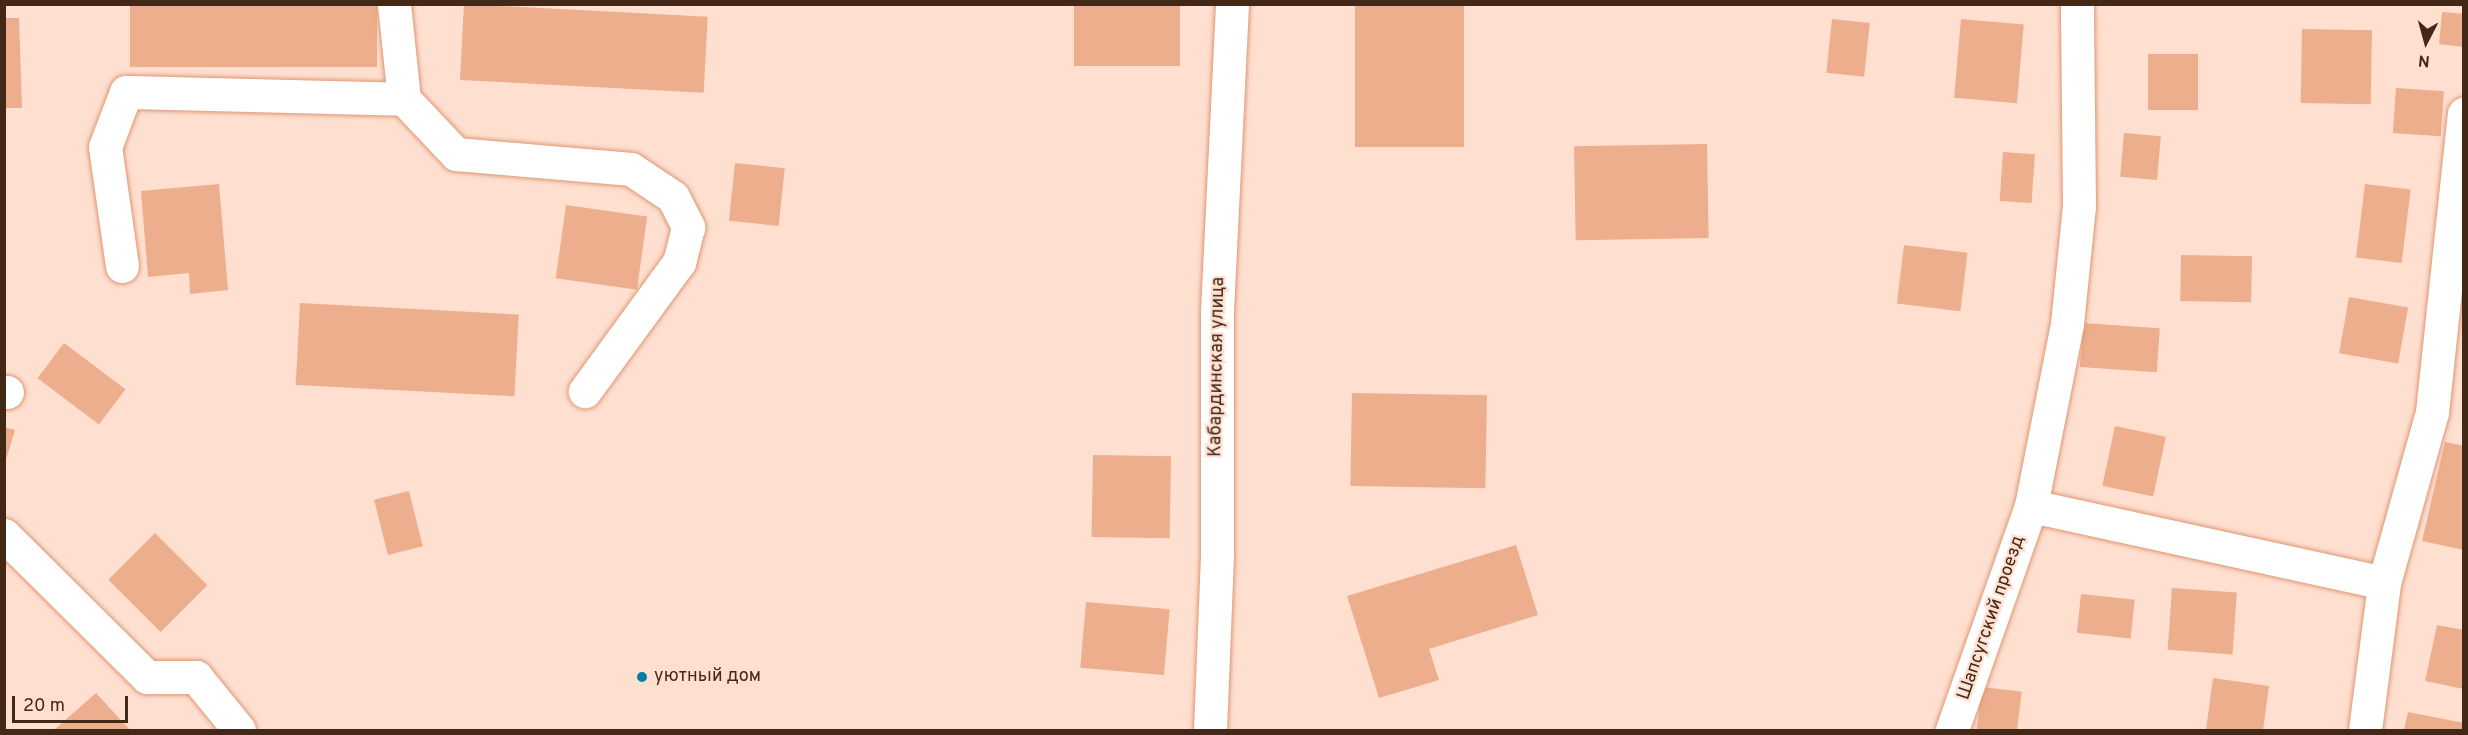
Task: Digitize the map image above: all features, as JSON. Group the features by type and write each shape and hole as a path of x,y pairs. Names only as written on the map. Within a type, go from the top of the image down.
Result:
{"street":[{"path":"394,4 404,99 456,154 631,169 673,197 688,227 679,262 585,391"},
{"name":"Кабардинская улица","path":"1210,730 1217,553 1217,311 1232,4"},
{"name":"Шапсугский проезд","path":"1952,730 2031,506 2067,324 2079,205 2077,4"},
{"path":"122,266 105,147 126,92 404,99"},
{"path":"2365,730 2384,583 2432,412 2463,114"},
{"path":"2031,506 2384,583"},
{"path":"4,535 147,677 196,677 239,730"}],"building":[{"path":"130,4 377,4 377,67 130,67"},
{"path":"464,4 708,17 704,93 460,80"},
{"path":"1074,4 1180,4 1180,66 1074,66"},
{"path":"1355,4 1464,4 1464,147 1355,147"},
{"path":"2442,12 2464,14 2464,47 2439,44"},
{"path":"4,18 19,18 22,108 4,108"},
{"path":"1832,19 1870,23 1864,77 1826,73"},
{"path":"1961,19 2024,24 2017,103 1954,98"},
{"path":"2302,29 2372,30 2371,104 2301,103"},
{"path":"2148,54 2198,54 2198,110 2148,110"},
{"path":"2396,88 2444,91 2441,136 2393,133"},
{"path":"2124,133 2161,136 2157,180 2120,177"},
{"path":"1707,144 1709,238 1576,240 1574,146"},
{"path":"2003,152 2035,154 2032,203 2000,201"},
{"path":"735,163 785,168 779,226 729,221"},
{"path":"219,184 228,290 190,294 189,273 148,277 141,191"},
{"path":"2365,184 2411,190 2402,263 2356,257"},
{"path":"566,205 647,216 637,290 556,278"},
{"path":"1904,245 1968,253 1960,311 1897,304"},
{"path":"2181,255 2252,256 2251,302 2180,301"},
{"path":"2349,297 2408,307 2398,364 2339,353"},
{"path":"300,303 519,314 514,396 296,385"},
{"path":"2083,323 2160,328 2157,372 2080,367"},
{"path":"64,343 125,389 99,424 38,378"},
{"path":"1352,393 1487,395 1485,488 1350,486"},
{"path":"2115,426 2166,437 2153,496 2102,486"},
{"path":"4,427 15,430 5,463 4,463"},
{"path":"2445,442 2464,446 2464,550 2422,541"},
{"path":"1093,455 1171,456 1170,538 1092,537"},
{"path":"409,491 423,546 388,555 374,500"},
{"path":"155,533 207,585 161,632 108,580"},
{"path":"1516,545 1538,615 1429,649 1439,680 1379,698 1347,596"},
{"path":"2172,588 2237,593 2233,654 2168,650"},
{"path":"2081,594 2135,600 2131,638 2077,633"},
{"path":"1086,602 1170,609 1164,675 1080,668"},
{"path":"2437,625 2464,630 2464,689 2425,681"},
{"path":"2213,678 2269,686 2263,730 2206,730"},
{"path":"1982,687 2022,692 2017,730 1977,730"},
{"path":"96,693 130,730 54,730"},
{"path":"2408,712 2464,723 2464,730 2404,730"}],"place":[{"name":"уютный дом","path":"642,677"}]}
